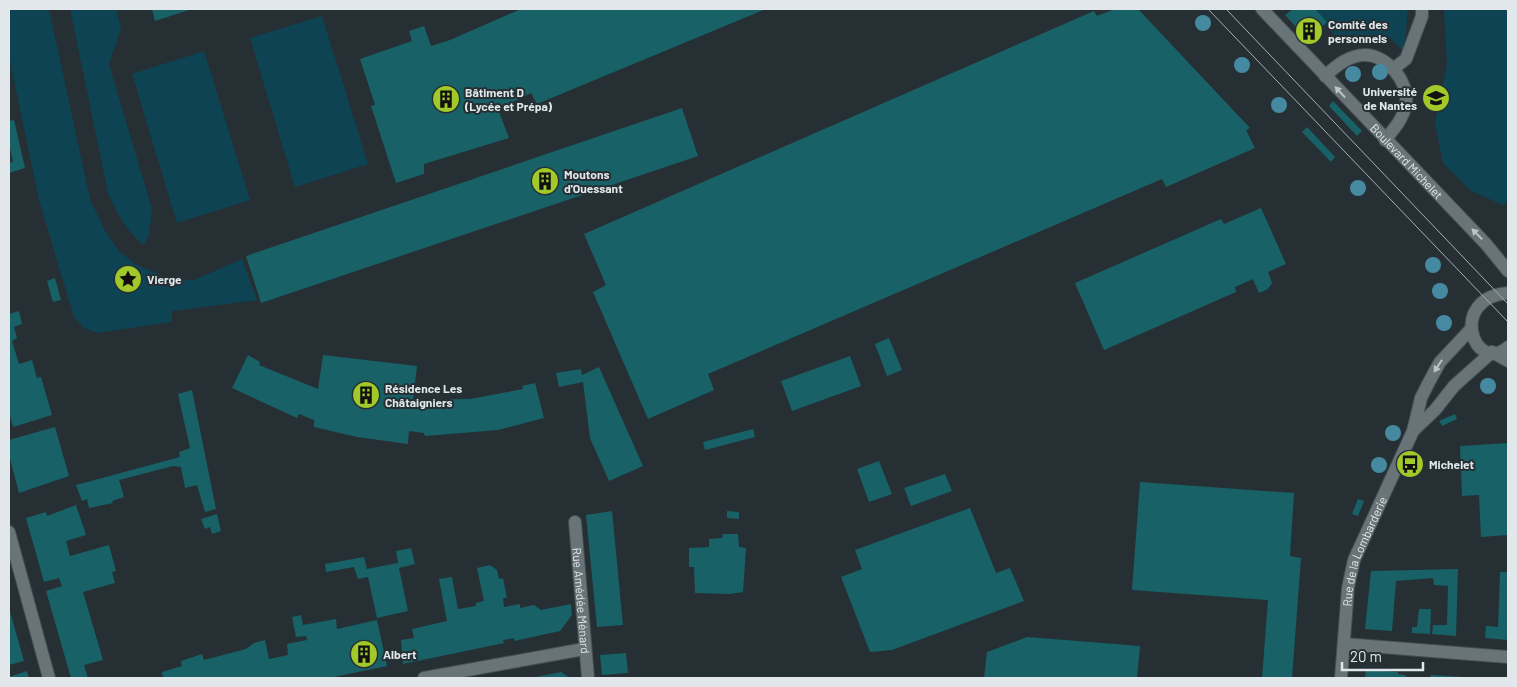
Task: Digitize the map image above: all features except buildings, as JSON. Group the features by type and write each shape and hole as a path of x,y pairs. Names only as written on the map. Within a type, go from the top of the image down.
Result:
{"street":[{"name":"Boulevard Michelet","path":"1262,9 1486,244 1508,271"},
{"path":"1393,69 1406,59 1422,16 1422,9"},
{"path":"1325,76 1338,64 1353,57 1366,55 1383,61 1393,69 1405,87 1406,102 1402,117 1385,140"},
{"path":"1508,293 1499,294 1479,306 1470,330 1472,339 1478,346 1508,361"},
{"name":"Rue de la Lombarderie","path":"1342,678 1348,588 1354,560 1413,431 1421,398 1440,362 1470,330"},
{"path":"1492,352 1508,346"},
{"name":"Rue de la Lombarderie","path":"1413,431 1454,386 1492,352"},
{"name":"Rue Amédée Ménard","path":"574,522 588,678"},
{"path":"9,532 49,678"},
{"path":"1344,644 1508,657"},
{"path":"424,678 584,649"}],"shaded area":[{"path":"9,9 49,9 90,199 105,231 119,251 135,264 170,279 194,280 242,259 257,300 172,311 172,322 97,333 83,327 74,317 39,200 10,62"},
{"path":"70,9 116,9 121,28 109,64 152,209 149,235 144,245 123,222 108,193"},
{"path":"1310,9 1408,9 1404,52 1388,36 1334,35"},
{"path":"1444,9 1508,9 1508,200 1503,205 1471,191 1443,163 1435,123 1447,64"},
{"path":"322,16 368,164 295,187 250,38"},
{"path":"204,51 250,200 177,223 132,74"}],"tram line":[{"path":"1208,9 1508,322"},
{"path":"1226,9 1508,304"}],"place":[{"name":"Comité des personnels","path":"1309,31"},
{"name":"Université de Nantes","path":"1436,98"},
{"name":"Bâtiment D (Lycée et Prépa)","path":"446,99"},
{"name":"Moutons d'Ouessant","path":"545,181"},
{"name":"Vierge","path":"128,279"},
{"name":"Résidence Les Châtaigniers","path":"366,395"},
{"name":"Michelet","path":"1410,464"},
{"name":"Albert","path":"364,654"}]}
